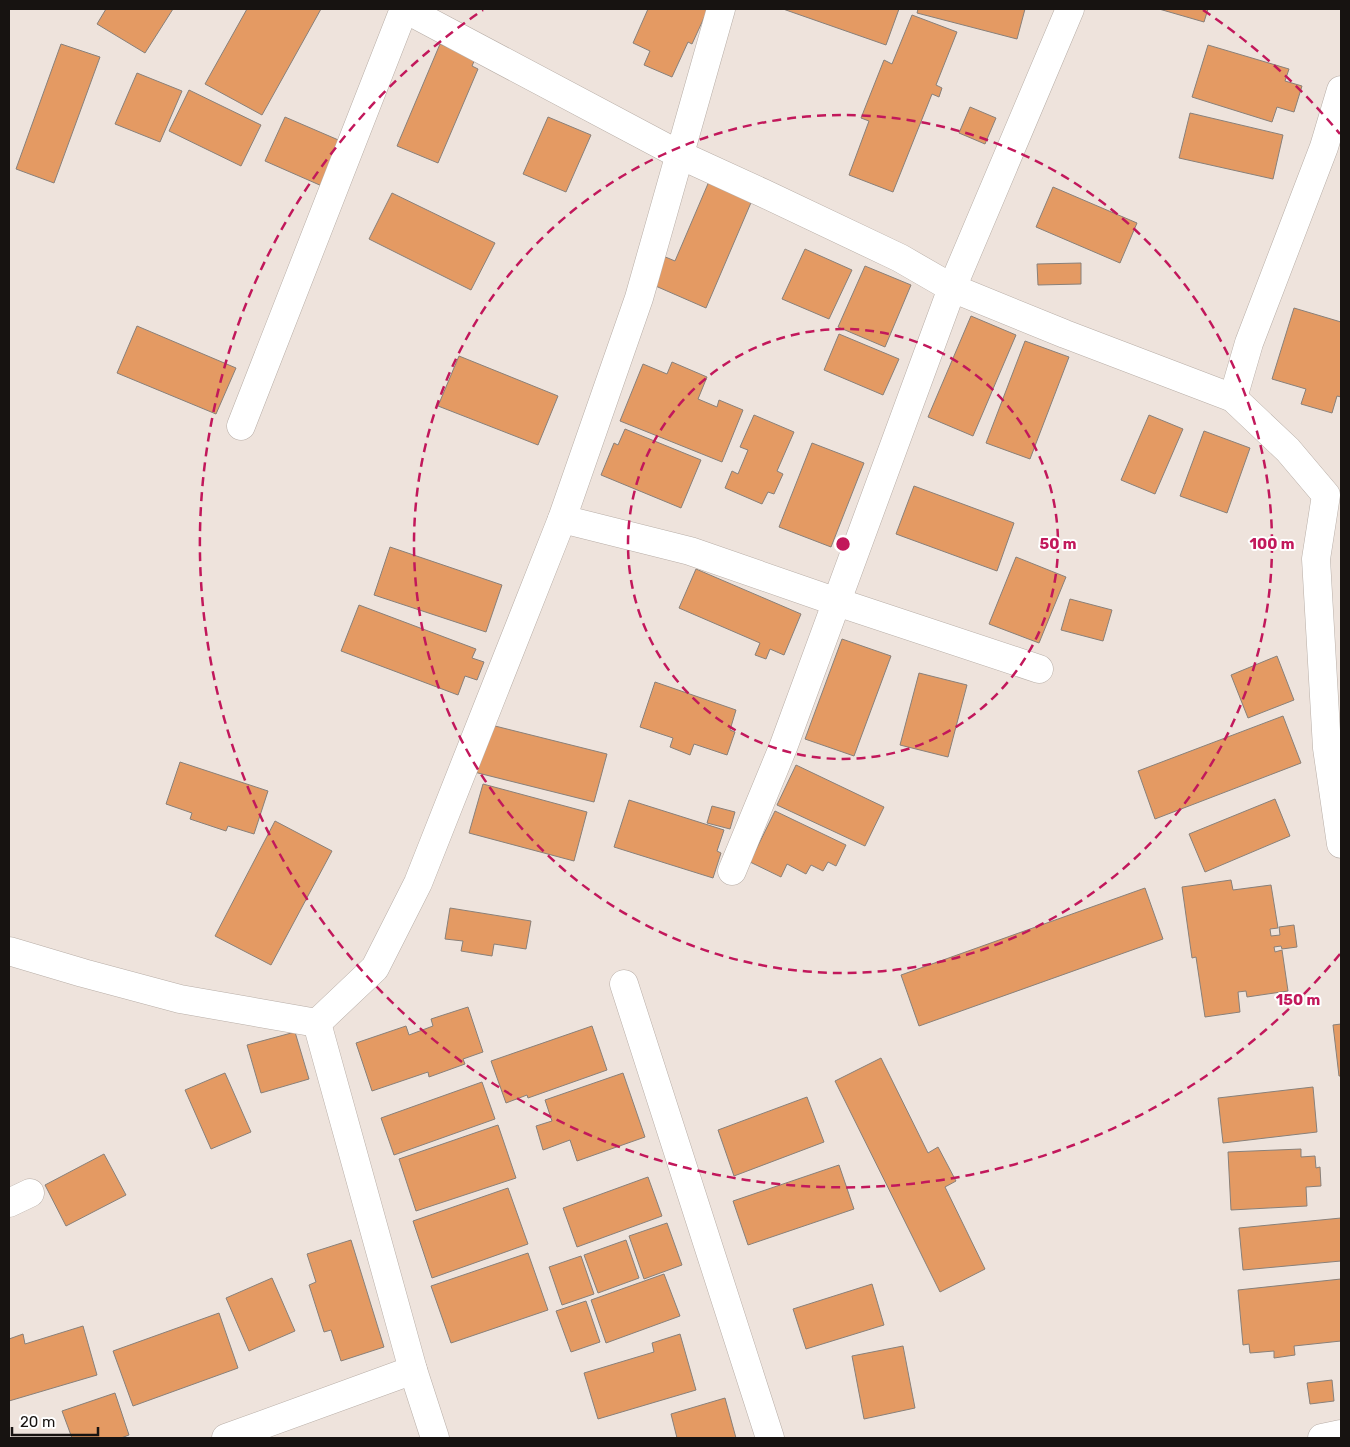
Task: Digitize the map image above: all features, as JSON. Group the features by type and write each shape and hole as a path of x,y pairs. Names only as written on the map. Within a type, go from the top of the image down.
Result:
{"street":[{"path":"241,426 404,9 680,155 900,258 952,288 1065,334 1233,398 1288,450 1326,495 1316,559 1333,695 1327,748 1341,844"},
{"path":"316,1023 375,968 418,883 562,519 639,298 721,9"},
{"path":"732,871 784,745 952,288 1070,9"},
{"path":"1233,398 1249,343 1324,147 1341,90"},
{"path":"562,519 690,551 1040,669"},
{"path":"9,951 180,999 316,1023"},
{"path":"624,984 770,1438"},
{"path":"316,1023 435,1438"},
{"path":"226,1438 414,1370"},
{"path":"1322,1438 1341,1434"}],"building":[{"path":"106,9 173,9 145,53 97,24"},
{"path":"247,9 321,9 262,115 205,84"},
{"path":"648,9 708,9 692,44 688,42 672,77 644,65 650,51 633,43"},
{"path":"783,9 899,9 886,45"},
{"path":"918,9 1025,9 1017,39 917,13"},
{"path":"1159,9 1208,9 1204,22"},
{"path":"912,15 957,32 936,85 942,88 939,97 932,94 893,192 849,175 869,121 861,118 884,60 892,64"},
{"path":"61,44 100,57 54,183 16,169"},
{"path":"440,44 475,59 472,66 478,69 438,163 397,146"},
{"path":"1208,45 1289,69 1285,81 1302,86 1294,112 1277,107 1272,122 1192,97"},
{"path":"137,73 182,91 160,142 115,124"},
{"path":"189,90 261,125 241,166 169,131"},
{"path":"970,107 996,118 985,144 959,133"},
{"path":"1190,113 1283,135 1273,179 1179,158"},
{"path":"285,117 350,145 331,190 265,161"},
{"path":"548,117 591,135 566,192 523,174"},
{"path":"710,179 753,198 706,308 651,284 663,256 675,261"},
{"path":"1053,187 1137,223 1120,263 1036,227"},
{"path":"392,193 495,243 471,290 369,239"},
{"path":"805,249 852,270 829,319 782,299"},
{"path":"1081,263 1081,284 1038,285 1037,264"},
{"path":"865,266 911,285 885,347 838,327"},
{"path":"1294,308 1341,322 1341,397 1337,396 1332,413 1301,404 1306,389 1272,379"},
{"path":"971,316 1016,335 973,436 928,417"},
{"path":"137,326 236,368 216,414 117,373"},
{"path":"839,334 899,359 883,395 824,370"},
{"path":"1025,341 1069,357 1030,459 986,443"},
{"path":"459,356 558,396 538,445 438,406"},
{"path":"672,362 707,377 698,399 717,407 719,400 743,410 722,462 620,421 643,364 667,374"},
{"path":"754,415 794,432 777,471 783,474 774,494 768,492 762,504 725,488 732,471 738,474 748,450 740,447"},
{"path":"1149,415 1183,429 1155,494 1121,480"},
{"path":"625,429 701,460 681,508 601,475 614,443 618,445"},
{"path":"1204,431 1250,448 1227,513 1180,496"},
{"path":"812,443 864,463 831,547 779,527"},
{"path":"914,486 1014,523 997,571 896,534"},
{"path":"390,547 502,585 486,632 374,595"},
{"path":"1016,557 1066,577 1039,643 989,624"},
{"path":"696,569 801,614 784,655 770,649 766,659 755,655 760,643 679,608"},
{"path":"1070,599 1112,610 1103,641 1061,630"},
{"path":"359,605 476,649 472,658 484,662 477,680 465,676 458,695 341,651"},
{"path":"842,639 891,656 854,756 805,739"},
{"path":"1277,656 1294,700 1248,718 1231,675"},
{"path":"919,673 967,685 948,757 900,745"},
{"path":"655,682 736,710 730,730 735,732 727,755 694,744 690,755 670,747 673,738 640,727"},
{"path":"1283,716 1301,763 1155,819 1138,771"},
{"path":"487,724 607,754 594,802 474,772"},
{"path":"180,762 268,791 254,834 228,826 226,831 190,819 192,813 166,804"},
{"path":"796,765 884,807 865,846 777,805"},
{"path":"483,784 587,812 574,861 469,833"},
{"path":"1275,799 1290,836 1205,872 1189,834"},
{"path":"629,800 724,830 717,851 721,853 713,878 614,847"},
{"path":"712,806 735,812 730,829 707,823"},
{"path":"775,811 846,845 836,866 828,862 823,871 811,865 806,874 787,864 781,877 750,862"},
{"path":"275,821 332,851 271,965 215,936"},
{"path":"1231,880 1233,890 1271,885 1278,928 1270,929 1271,936 1280,935 1279,927 1294,925 1297,947 1282,949 1281,946 1274,947 1275,952 1282,950 1288,991 1247,997 1246,991 1238,992 1240,1012 1205,1017 1196,957 1192,958 1182,887"},
{"path":"1145,888 1163,939 919,1026 901,975"},
{"path":"450,908 531,921 526,949 494,944 492,956 461,951 463,941 445,939"},
{"path":"468,1007 483,1052 463,1059 465,1064 429,1077 428,1072 372,1091 356,1043 406,1026 409,1035 433,1026 431,1019"},
{"path":"1341,1024 1341,1076 1339,1076 1333,1025"},
{"path":"592,1026 607,1070 528,1098 527,1095 506,1103 491,1061"},
{"path":"295,1032 309,1079 261,1093 247,1045"},
{"path":"881,1058 928,1153 938,1147 956,1181 945,1187 985,1269 940,1292 835,1081"},
{"path":"225,1073 251,1132 211,1149 185,1090"},
{"path":"623,1073 645,1137 577,1161 570,1140 543,1150 536,1126 552,1121 545,1100"},
{"path":"482,1082 495,1119 394,1155 381,1118"},
{"path":"1313,1087 1317,1132 1223,1143 1218,1098"},
{"path":"807,1097 824,1142 734,1176 718,1130"},
{"path":"498,1125 516,1178 416,1211 399,1159"},
{"path":"1301,1149 1301,1157 1315,1156 1316,1168 1320,1167 1321,1186 1306,1187 1307,1206 1231,1210 1228,1152"},
{"path":"104,1154 126,1195 66,1226 45,1185"},
{"path":"839,1165 854,1209 748,1245 733,1201"},
{"path":"648,1177 662,1216 577,1247 563,1208"},
{"path":"508,1188 528,1244 432,1278 413,1221"},
{"path":"1341,1218 1341,1261 1243,1270 1239,1228"},
{"path":"667,1223 682,1265 644,1279 629,1236"},
{"path":"351,1240 384,1347 341,1361 331,1330 324,1332 309,1285 316,1282 307,1254"},
{"path":"626,1240 639,1278 598,1293 584,1255"},
{"path":"528,1253 548,1310 451,1343 431,1286"},
{"path":"581,1256 594,1294 562,1305 549,1267"},
{"path":"664,1274 680,1316 606,1343 591,1300"},
{"path":"272,1278 295,1331 249,1351 226,1298"},
{"path":"1341,1279 1341,1341 1294,1346 1295,1355 1274,1358 1274,1351 1250,1353 1249,1344 1243,1345 1238,1290"},
{"path":"872,1284 884,1325 806,1349 793,1309"},
{"path":"586,1301 600,1342 571,1352 556,1311"},
{"path":"219,1313 238,1368 133,1406 113,1351"},
{"path":"83,1326 97,1375 9,1401 9,1339 23,1334 25,1344"},
{"path":"680,1334 696,1390 598,1419 584,1373 654,1352 652,1343"},
{"path":"903,1346 915,1408 864,1419 852,1356"},
{"path":"1332,1380 1334,1401 1310,1404 1307,1383"},
{"path":"115,1393 129,1435 121,1438 72,1438 62,1411"},
{"path":"725,1398 736,1438 677,1438 671,1414"}]}
